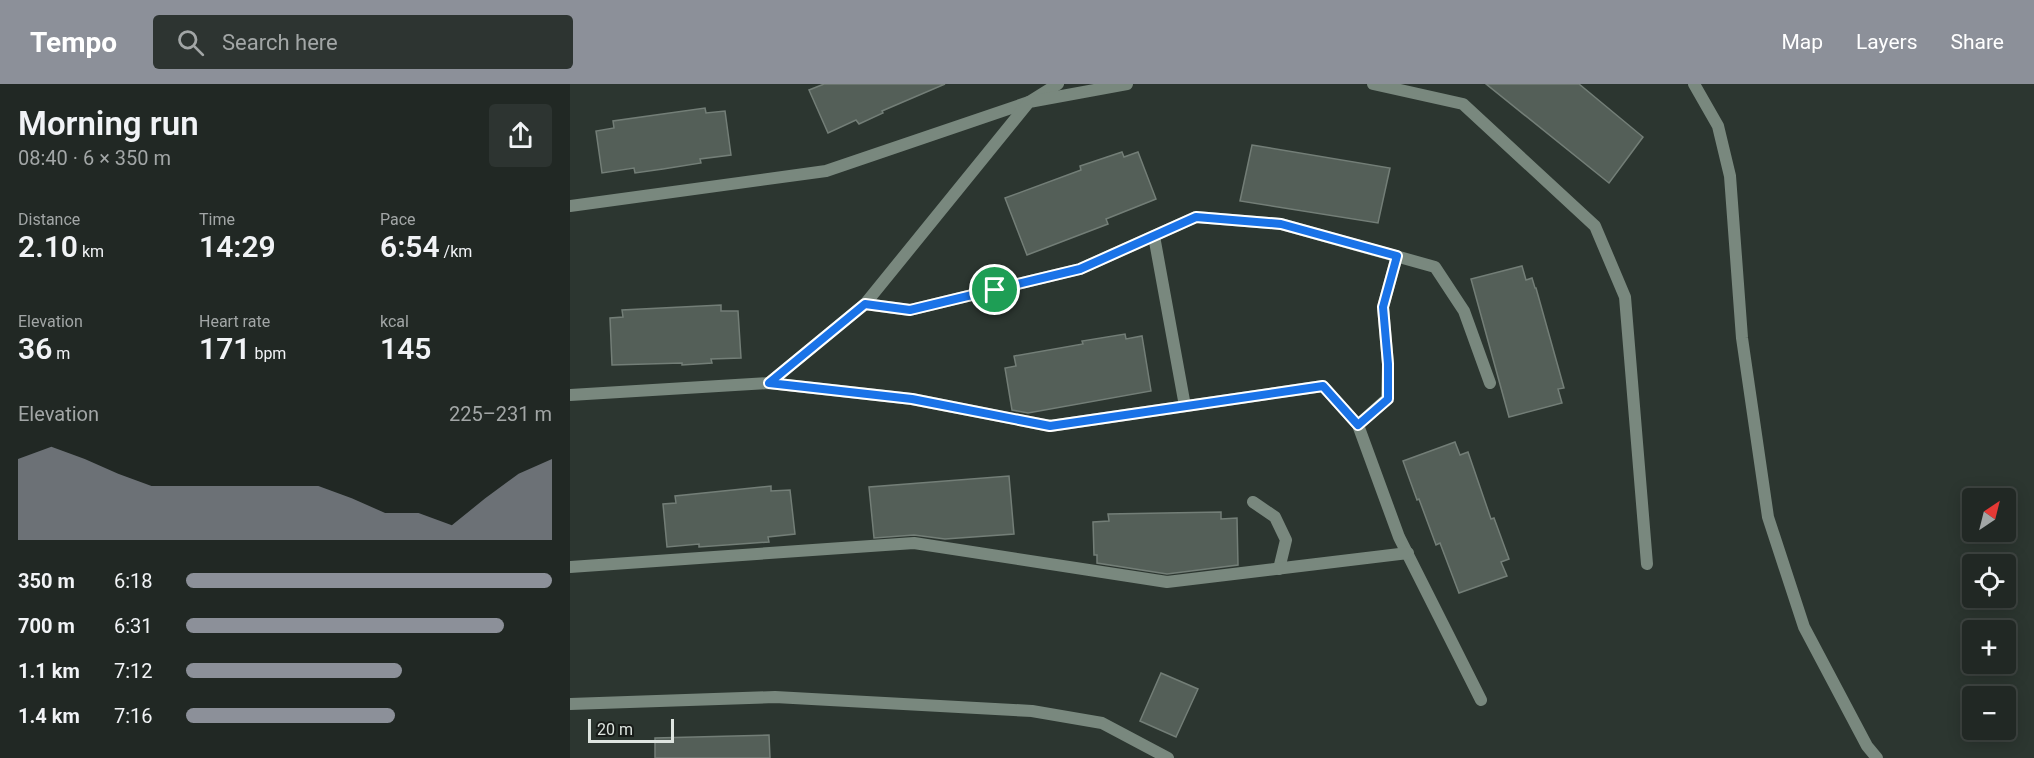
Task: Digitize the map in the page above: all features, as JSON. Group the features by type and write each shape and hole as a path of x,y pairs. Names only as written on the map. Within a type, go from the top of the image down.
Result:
{"street":[{"path":"769,383 865,304 1029,102 1058,84"},
{"path":"570,206 826,171 1029,102 1127,84"},
{"path":"1373,84 1463,104 1595,226 1625,297 1647,564"},
{"path":"1694,84 1718,126 1730,176 1742,338 1768,517 1804,627 1867,746 1878,758"},
{"path":"865,304 910,310 1080,269 1196,217 1281,224 1435,267 1464,311 1490,383"},
{"path":"1154,236 1185,406"},
{"path":"1358,425 1388,399 1388,364 1383,307 1397,256"},
{"path":"570,395 769,383 912,399 1050,426 1323,386 1358,425 1399,537 1481,700"},
{"path":"1253,502 1275,517 1286,540 1279,569"},
{"path":"570,567 914,543 1167,582 1408,553"},
{"path":"570,704 775,697 1032,711 1102,723 1168,758"}],"building":[{"path":"824,84 945,84 882,111 883,113 859,124 856,120 828,133 809,90"},
{"path":"1486,84 1579,84 1643,137 1609,183"},
{"path":"705,108 706,113 725,111 731,155 700,159 701,163 635,173 634,168 602,173 596,131 614,128 613,121"},
{"path":"1252,145 1390,168 1378,223 1240,201"},
{"path":"1122,152 1124,157 1138,152 1156,199 1106,219 1108,224 1027,255 1005,198 1081,170 1080,166"},
{"path":"1522,266 1526,280 1532,278 1536,288 1564,388 1558,389 1562,403 1509,417 1471,279"},
{"path":"721,305 721,311 738,311 741,358 711,359 712,363 682,365 682,363 612,365 610,318 623,317 622,310"},
{"path":"1125,334 1126,339 1142,336 1151,391 1028,413 1012,410 1005,368 1016,366 1014,356"},
{"path":"1455,442 1460,455 1468,452 1491,519 1494,518 1509,559 1501,562 1507,576 1459,593 1440,543 1436,545 1403,461"},
{"path":"1009,476 1014,534 945,539 914,535 874,538 869,487"},
{"path":"771,486 771,491 790,490 795,534 768,537 769,542 667,547 663,504 676,503 675,496"},
{"path":"1221,512 1221,519 1237,518 1238,565 1167,574 1097,563 1097,555 1094,555 1093,522 1109,521 1108,514"},
{"path":"1161,673 1198,689 1176,737 1140,721"},
{"path":"769,735 770,758 655,758 655,738"}],"route":[{"path":"1196,217 1281,224 1397,256 1383,307 1388,364 1388,399 1358,425 1323,386 1050,426 912,399 769,383 865,304 910,310 995,290 1080,269 1196,217"}]}
